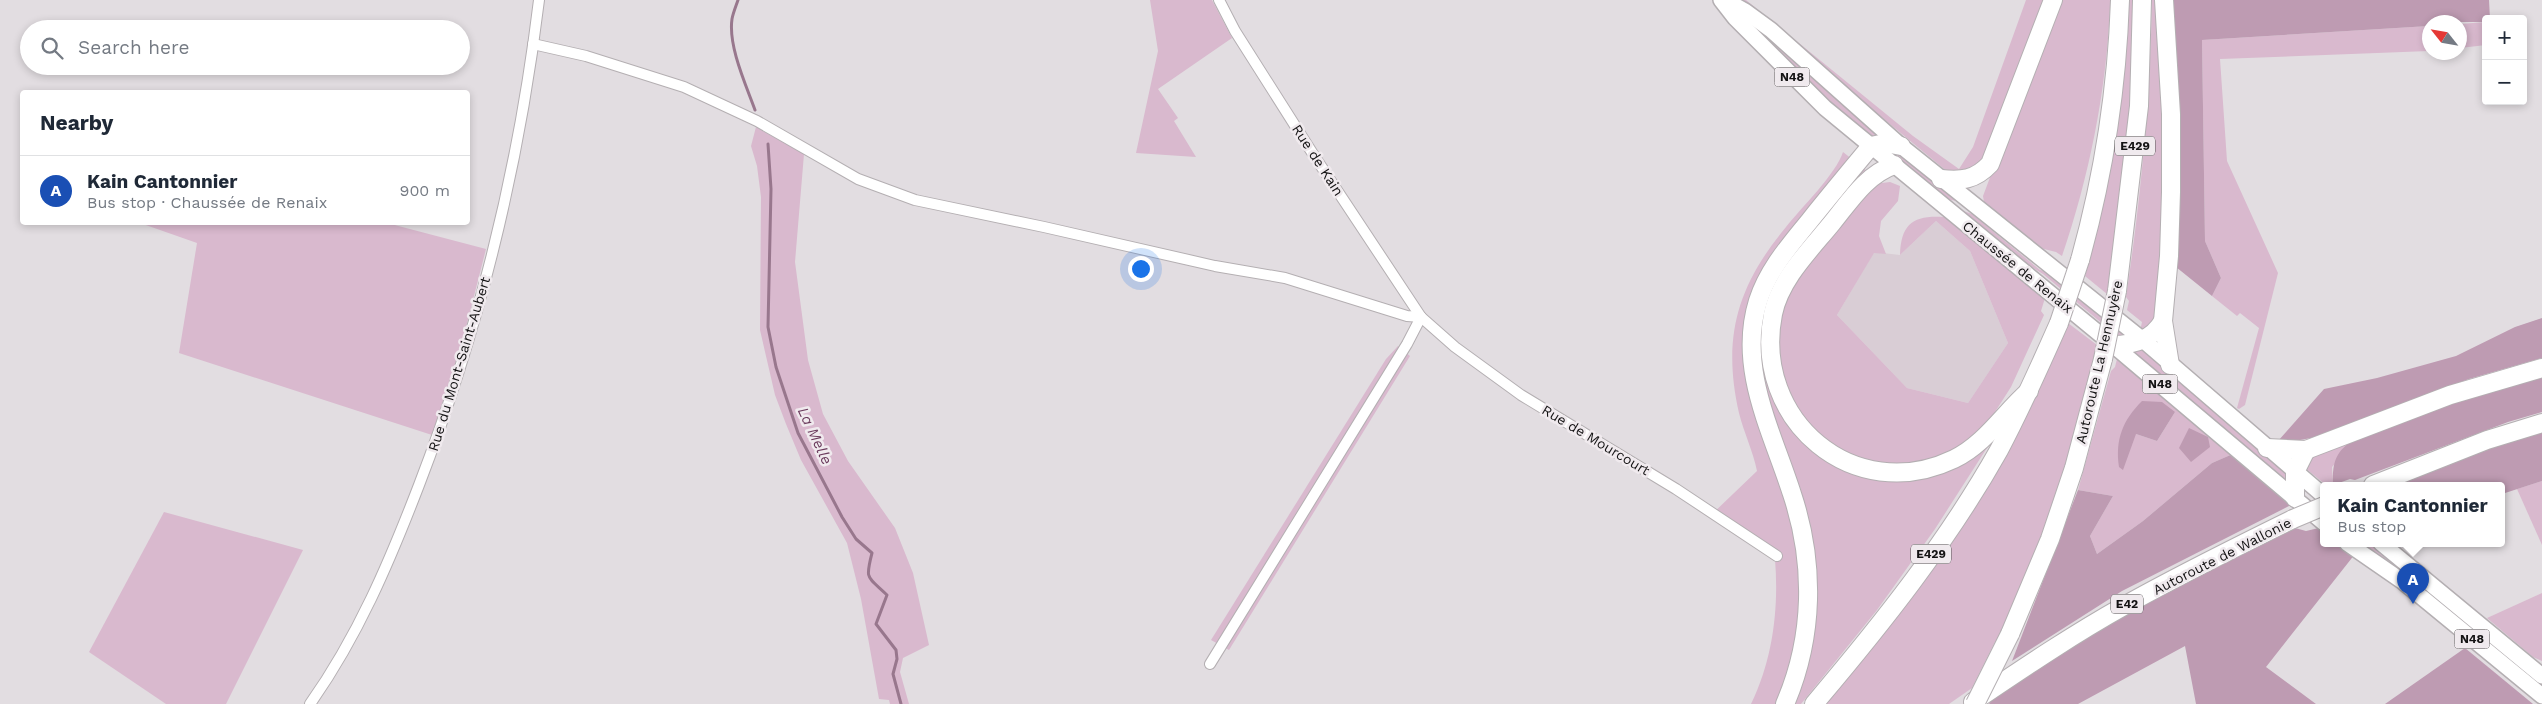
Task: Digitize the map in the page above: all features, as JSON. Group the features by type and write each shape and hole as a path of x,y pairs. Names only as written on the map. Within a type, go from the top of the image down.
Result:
{"highway":[{"path":"1941,179 1960,181 1970,179 1982,172 1990,164 2053,0"},
{"name":"E429","path":"1814,704 1889,610 1964,506 1998,450 2029,391 2058,323 2080,260 2099,184 2111,120 2116,79 2120,0"},
{"name":"Autoroute La Hennuyère","path":"1975,704 2010,634 2050,539 2071,477 2108,352 2139,106 2142,0"},
{"path":"2164,0 2171,114 2171,192 2163,321 2170,365"},
{"path":"1785,704 1798,666 1805,637 1808,614 1808,565 1805,542 1793,496 1760,402 1751,352 1752,328 1758,301 1767,279 1780,258 1871,146 1885,143 1901,146"},
{"path":"1894,165 1870,178 1793,271 1780,292 1773,312 1769,341 1773,376 1782,401 1795,422 1814,442 1837,457 1859,467 1886,473 1911,473 1955,459 1976,445 2010,408 2029,391"},
{"path":"2108,352 2143,340 2157,331 2163,321"},
{"path":"2266,448 2306,450 2450,395 2542,368"},
{"path":"2381,482 2487,440 2542,423"},
{"path":"2295,498 2295,472 2306,450"},
{"name":"Autoroute de Wallonie","path":"1969,704 2041,656 2123,606 2208,561 2320,508"}],"main road":[{"name":"Chaussée de Renaix","path":"1721,0 1735,18 1803,88 2108,352 2320,520"},
{"name":"Chaussée de Renaix","path":"1725,0 1745,11 1771,30 1901,146 2143,340 2320,493"},
{"name":"N48","path":"2353,547 2402,581 2542,696"},
{"name":"N48","path":"2386,547 2542,676"}],"street":[{"name":"Rue du Mont-Saint-Aubert","path":"310,704 363,619 403,527 444,416 480,302 503,208 533,44 539,0"},
{"name":"Rue de Kain","path":"1219,0 1235,31 1308,146 1421,317"},
{"path":"533,44 586,56 684,86 757,121 858,179 908,198 1215,266 1285,278 1407,316 1421,317 1402,352 1210,664"},
{"name":"Rue de Mourcourt","path":"1421,317 1455,347 1522,395 1676,489 1777,556"},
{"path":"2526,663 2542,668"}],"shaded area":[{"path":"1150,0 1212,0 1232,38 1158,89 1178,118 1174,121 1196,157 1136,153 1158,51"},
{"path":"1740,0 1746,0 1913,136 1959,169 1973,147 2026,0 2044,0 1983,166 1972,174 1949,173"},
{"path":"2057,0 2110,0 2105,72 2095,134 2072,226 2062,256 2056,252 2040,248 1984,202 1983,196"},
{"path":"2125,0 2137,0 2135,74 2110,286 2107,294 2085,276 2087,266 2085,263"},
{"path":"2152,0 2160,0 2165,68 2162,309 2151,330 2140,331 2142,322 2127,310 2129,301 2126,297 2144,149"},
{"path":"2172,0 2489,0 2490,15 2482,15 2482,22 2467,22 2467,15 2422,15 2422,26 2202,40 2205,241 2221,278 2212,296 2176,267 2180,203 2180,112"},
{"path":"1745,16 1894,143 1871,139 1784,62"},
{"path":"2482,22 2482,45 2467,47 2467,23"},
{"path":"2422,26 2422,51 2220,59 2227,161 2278,273 2245,405 2239,409 2237,408 2259,328 2240,313 2237,316 2212,296 2221,278 2205,241 2202,40"},
{"path":"756,127 804,154 795,262 808,360 823,414 848,461 895,528 913,573 929,645 903,658 900,672 909,704 890,704 889,700 879,699 861,599 847,543 801,460 775,395 760,330 761,197 757,166 751,146"},
{"path":"1843,152 1882,183 1890,182 1900,186 1898,201 1881,221 1879,236 1886,254 1874,253 1837,315 1907,388 1968,403 2008,343 1970,251 1936,221 1900,255 1903,235 1911,223 1925,218 1944,217 2045,298 2041,311 2044,315 2011,387 1986,426 1992,440 1935,529 1877,610 1801,704 1751,704 1765,669 1773,633 1776,596 1775,559 1709,517 1757,471 1743,428 1734,386 1733,337 1745,292 1756,270 1786,227 1826,180"},
{"path":"1887,152 1897,152 1956,201 1943,198"},
{"path":"1952,207 1972,214 2040,270 2046,271 2123,331 2126,338 2116,335 2043,274 2015,257"},
{"path":"1936,221 1970,251 2008,343 1968,403 1907,388 1837,315 1874,252 1900,255"},
{"path":"146,225 395,225 486,249 462,343 432,435 179,353 197,243"},
{"path":"2542,318 2542,358 2469,379 2311,438 2289,442 2278,441 2324,389 2377,378 2456,356 2515,327"},
{"path":"2068,323 2097,345 2060,492 2001,635 1995,642 1972,688 1949,704 1821,704 1882,628"},
{"path":"2140,345 2288,470 2287,480 2124,348"},
{"path":"1398,346 1410,356 1229,650 1211,640 1386,359"},
{"path":"2117,359 2235,453 2212,463 2143,521 2097,554 2090,536 2113,496 2078,490 2111,371 2115,367","holes":["2175,412 2157,441 2136,434"]},
{"path":"2542,373 2542,412 2508,422 2355,480 2333,482 2337,456 2346,445 2360,436 2502,385"},
{"path":"2142,401 2162,402 2175,412 2157,441 2136,434 2123,470 2119,467 2118,457 2122,431 2130,415"},
{"path":"2189,428 2208,437 2210,447 2191,462 2179,448"},
{"path":"2542,430 2542,481 2505,493 2505,482 2400,482 2448,462"},
{"path":"2360,436 2332,467 2333,482 2322,482 2304,467 2306,459"},
{"path":"2235,453 2295,503 2122,591 2012,661 2078,490 2113,496 2090,536 2097,554 2143,521 2212,463"},
{"path":"2542,481 2542,545 2517,489"},
{"path":"164,512 303,550 226,704 166,704 89,652"},
{"path":"2295,528 2306,531 2320,528 2320,547 2346,547 2355,554 2266,667 2316,704 2196,704 2185,646 2078,704 1989,704 1993,698 2063,648 2221,563"},
{"path":"2366,547 2381,547 2542,680 2542,691"},
{"path":"2542,593 2542,661 2533,657 2487,618"},
{"path":"2465,648 2533,704 2385,704"}],"waterway":[{"name":"La Melle","path":"738,0 732,19 731,30 735,53 755,110"},
{"name":"La Melle","path":"768,144 771,189 768,327 776,367 798,433 842,517 856,539 872,553 869,577 887,595 876,624 896,650 897,659 893,674 901,704"}],"place":[{"name":"Kain Cantonnier","path":"2413,604"}]}
